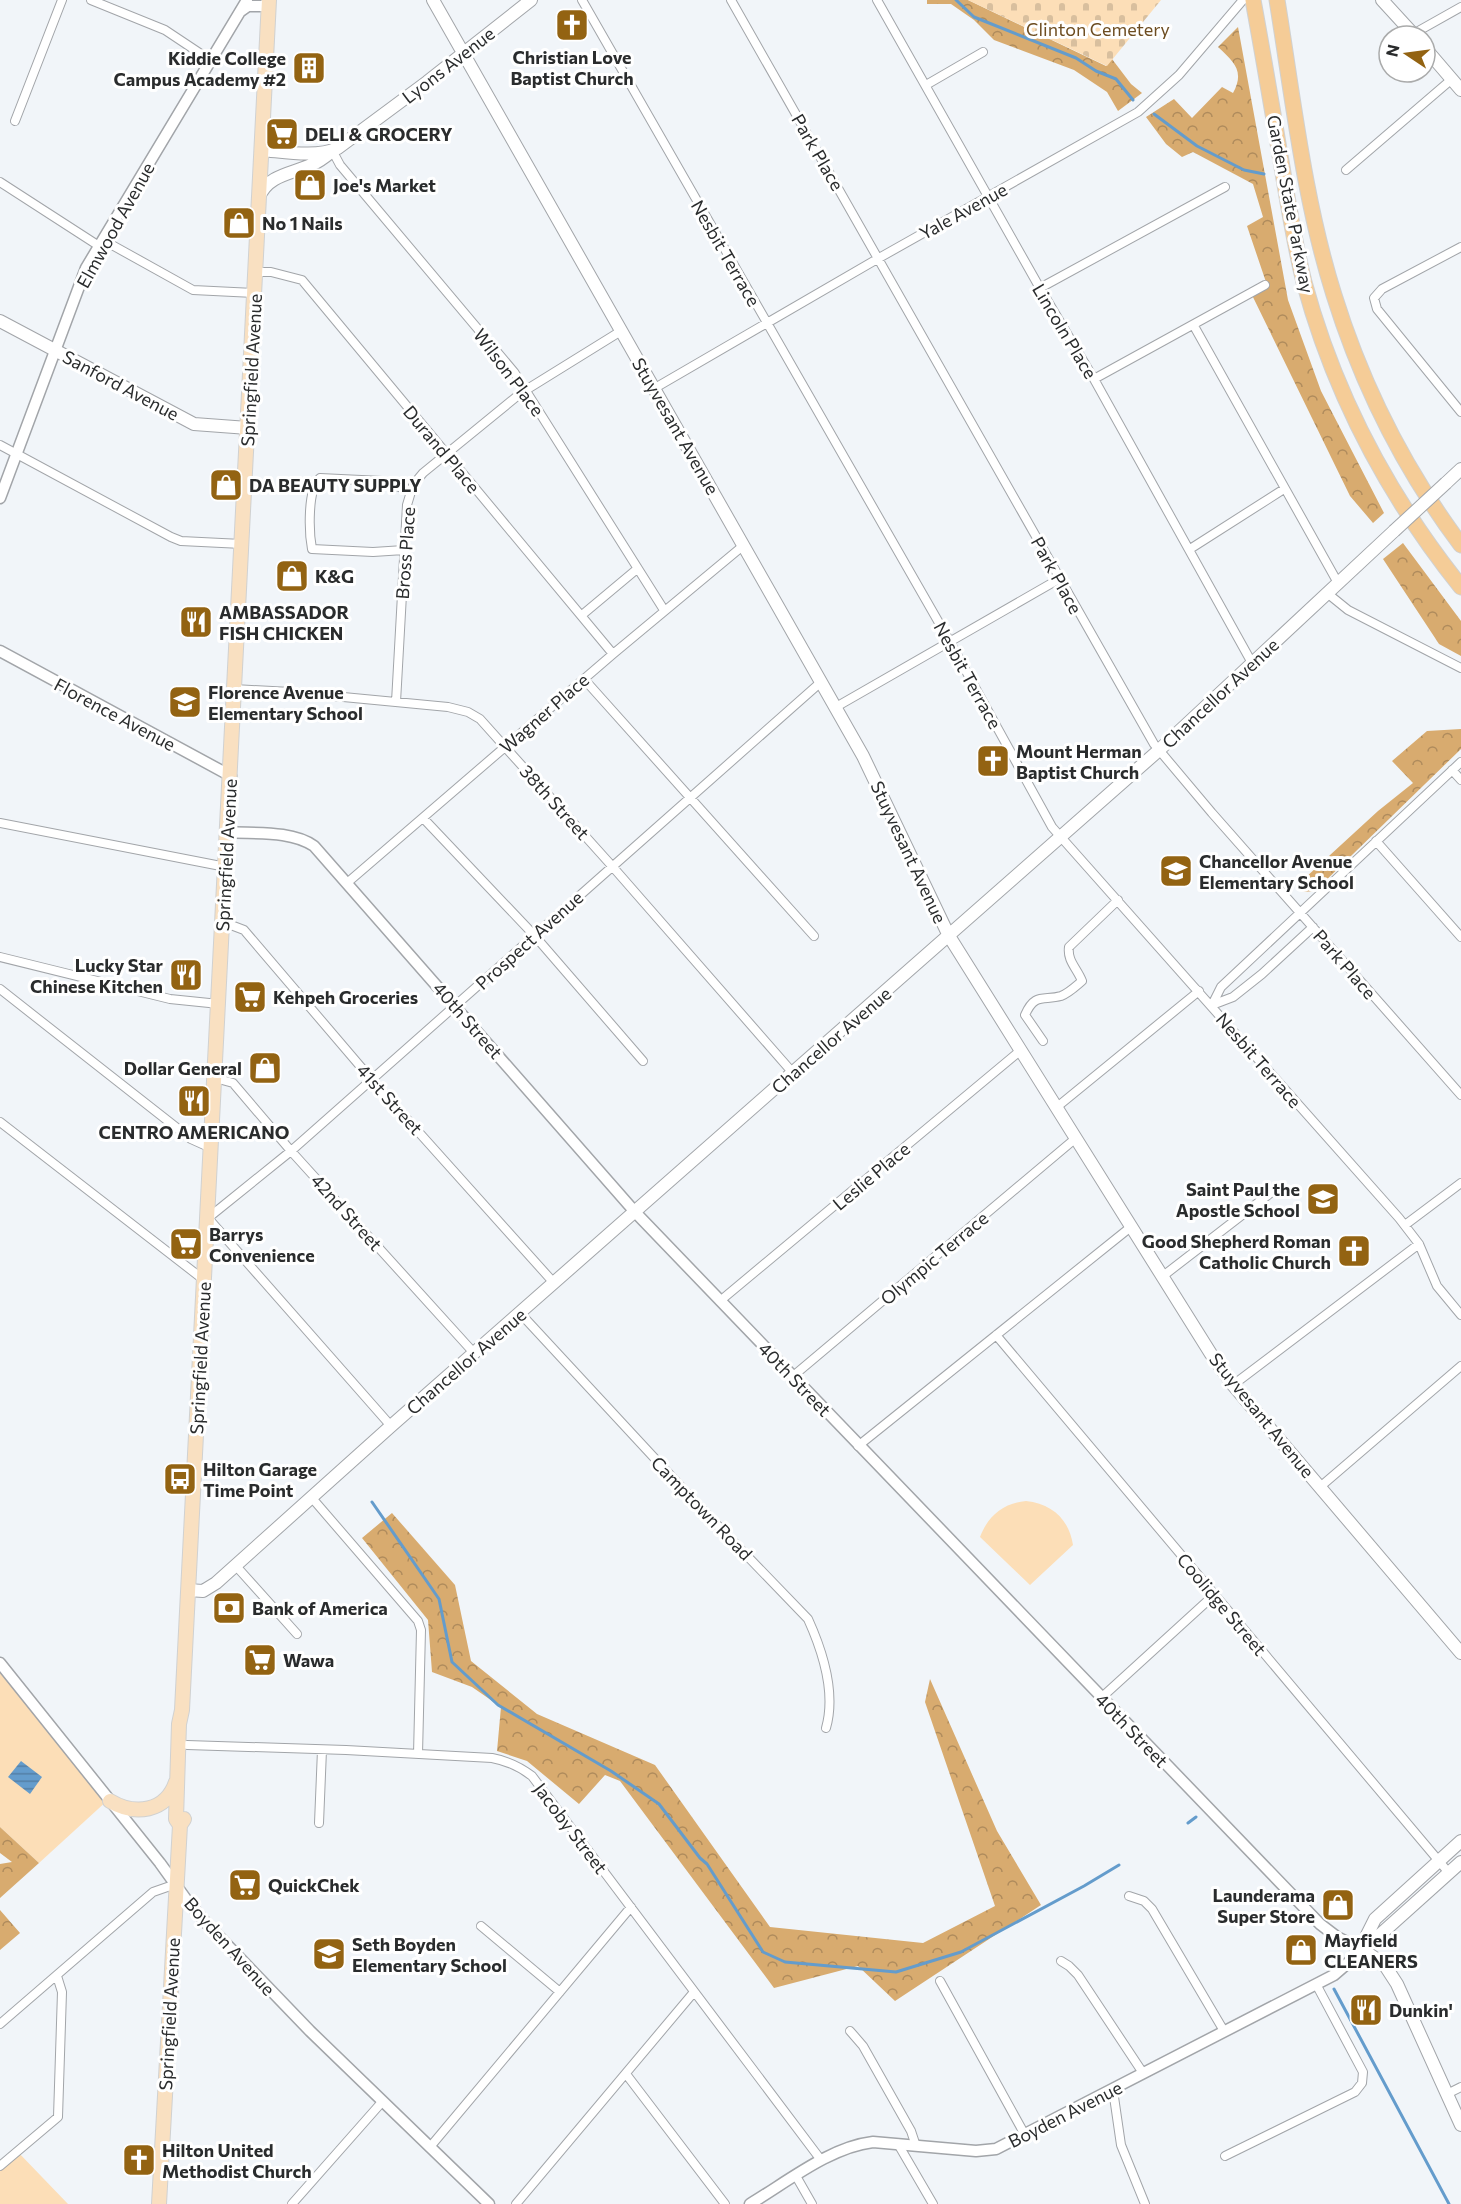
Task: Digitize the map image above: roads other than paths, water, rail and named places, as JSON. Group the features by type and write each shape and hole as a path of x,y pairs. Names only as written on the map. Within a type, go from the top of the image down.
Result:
{"highway":[{"name":"Garden State Parkway","path":"1253,0 1296,250 1324,345 1349,406 1378,465 1413,522 1461,587"},
{"name":"Garden State Parkway","path":"1277,0 1315,219 1324,262 1343,324 1366,382 1394,441 1430,501 1461,545"}],"main road":[{"name":"Stuyvesant Avenue","path":"433,0 863,756 948,936 1211,1354 1233,1385 1461,1653"},
{"name":"Lyons Avenue","path":"262,150 311,152 332,150 350,140 531,0"},
{"path":"1382,0 1404,24"},
{"name":"Springfield Avenue","path":"180,1825 176,1819 179,1724 182,1710 208,1218 269,3"},
{"path":"1437,62 1461,90"},
{"path":"259,198 266,185 272,180 312,165 332,150"},
{"name":"Sanford Avenue","path":"0,321 194,424 249,428"},
{"name":"Chancellor Avenue","path":"188,1590 203,1591 236,1566 391,1426 1158,751 1461,469"},
{"name":"Springfield Avenue","path":"159,2204 176,1884 180,1825 184,1820 187,1745 186,1723 182,1710"},
{"path":"110,1801 130,1810 146,1810 155,1807 164,1802 173,1790 178,1771"},
{"path":"1363,1950 1375,1919 1461,1841"},
{"path":"1363,1950 1461,1862"},
{"path":"1363,1950 1383,1964 1397,1984 1461,2125"}],"street":[{"path":"15,120 62,0"},
{"path":"91,0 165,30 210,60"},
{"name":"Elmwood Avenue","path":"0,498 86,268 247,0"},
{"name":"Nesbit Terrace","path":"582,0 950,642 1049,822 1405,1225 1419,1244 1437,1286 1461,1315"},
{"name":"Park Place","path":"730,0 1158,751 1461,1095"},
{"name":"Lincoln Place","path":"877,0 1094,379 1252,663"},
{"name":"Yale Avenue","path":"655,388 1138,112 1179,75 1243,0"},
{"path":"240,11 248,6 269,3"},
{"path":"1432,24 1461,7"},
{"path":"926,85 983,52"},
{"path":"1346,170 1452,79"},
{"name":"Wilson Place","path":"332,150 340,165 514,372 664,610"},
{"path":"0,182 101,243 193,290 254,292"},
{"path":"1040,288 1225,188"},
{"path":"1461,248 1382,289 1374,298 1377,309 1461,412"},
{"name":"Durand Place","path":"255,272 271,272 302,280 613,654"},
{"path":"1094,379 1265,285"},
{"path":"1194,326 1338,583"},
{"name":"Bross Place","path":"396,702 407,505 417,479 526,389 621,331"},
{"path":"0,445 171,537 181,540 242,544"},
{"path":"404,550 364,552 312,549 310,502 315,483 320,478 382,481 411,491"},
{"path":"1190,549 1284,489"},
{"name":"Wagner Place","path":"347,883 664,610 744,545"},
{"path":"582,615 637,569"},
{"path":"836,707 1059,579"},
{"path":"1327,593 1348,610 1461,668"},
{"name":"Florence Avenue","path":"0,651 231,776"},
{"path":"584,679 814,936"},
{"name":"Prospect Avenue","path":"208,1218 291,1151 821,682"},
{"name":"38th Street","path":"234,689 448,707 468,712 480,719 793,1073"},
{"path":"1212,1005 1221,987 1461,762"},
{"path":"1452,770 1461,780"},
{"path":"423,818 534,935 643,1061"},
{"path":"0,823 226,867"},
{"name":"40th Street","path":"227,832 294,837 306,840 314,846 456,1005 635,1212 1320,1924 1337,1937 1363,1950"},
{"path":"1376,841 1461,937"},
{"path":"1043,1041 1025,1015 1028,1008 1042,997 1062,996 1082,981 1068,954 1069,947 1118,900"},
{"name":"41st Street","path":"223,922 244,930 372,1080 554,1283"},
{"path":"1212,1005 1233,997 1313,927"},
{"path":"0,957 170,999 219,1004"},
{"path":"0,989 191,1139 211,1148"},
{"path":"1057,1107 1199,991"},
{"name":"Leslie Place","path":"720,1301 1021,1050"},
{"name":"42nd Street","path":"215,1078 233,1083 291,1151 474,1353"},
{"path":"0,1122 204,1280"},
{"name":"Olympic Terrace","path":"792,1377 1076,1138"},
{"path":"1405,1225 1461,1184"},
{"path":"1163,1276 1277,1188"},
{"path":"208,1218 391,1426"},
{"path":"858,1446 1132,1226"},
{"path":"1233,1385 1419,1244"},
{"name":"Camptown Road","path":"520,1313 697,1504 808,1619 817,1638 831,1697 831,1712 826,1728"},
{"name":"Coolidge Street","path":"996,1335 1449,1873"},
{"path":"1320,1487 1461,1366"},
{"path":"312,1498 418,1621 421,1630 418,1754"},
{"path":"236,1566 297,1634"},
{"path":"1101,1698 1214,1595"},
{"name":"Boyden Avenue","path":"0,1663 188,1902 256,1976 382,2102 489,2204"},
{"name":"Jacoby Street","path":"187,1745 492,1758 520,1767 532,1776 821,2160"},
{"path":"319,1823 322,1750"},
{"path":"0,2024 153,1892 176,1884"},
{"path":"1129,1896 1144,1901 1152,1909 1224,2031"},
{"path":"430,2147 631,1907"},
{"path":"481,1926 560,1992"},
{"name":"Boyden Avenue","path":"750,2204 834,2152 861,2143 985,2151 996,2149 1340,1971 1363,1950"},
{"path":"1061,1961 1070,1966 1078,1975 1143,2073"},
{"path":"0,2166 58,2117 62,1992 57,1976"},
{"path":"940,1981 1025,2134"},
{"path":"1225,2156 1354,2092 1362,2083 1363,2072 1316,1983"},
{"path":"516,2204 694,1992"},
{"path":"850,2031 863,2046 911,2132 916,2146"},
{"path":"626,2074 725,2204"},
{"path":"1447,2094 1461,2087"},
{"path":"1113,2090 1120,2145 1145,2204"},
{"path":"292,2204 382,2102"},
{"path":"898,2144 933,2204"},
{"path":"796,2176 812,2204"}],"water":[{"path":"21,1761 42,1777 30,1794 8,1777"}],"waterway":[{"path":"956,0 974,17 1076,58 1096,71 1116,79 1133,100"},
{"path":"1154,114 1197,146 1244,170 1264,174"},
{"path":"372,1502 439,1599 452,1662 498,1705 611,1771 659,1804 707,1864 763,1952 785,1962 896,1972 961,1952 1119,1865"},
{"path":"1188,1823 1196,1817"},
{"path":"1334,1989 1449,2204"}],"place":[{"name":"Christian Love Baptist Church","path":"572,25"},
{"name":"Kiddie College Campus Academy #2","path":"309,68"},
{"name":"DELI & GROCERY","path":"282,134"},
{"name":"Joe's Market","path":"310,185"},
{"name":"No 1 Nails","path":"239,223"},
{"name":"DA BEAUTY SUPPLY","path":"226,485"},
{"name":"K&G","path":"292,576"},
{"name":"AMBASSADOR FISH CHICKEN","path":"196,622"},
{"name":"Florence Avenue Elementary School","path":"185,702"},
{"name":"Mount Herman Baptist Church","path":"993,761"},
{"name":"Chancellor Avenue Elementary School","path":"1176,871"},
{"name":"Lucky Star Chinese Kitchen","path":"186,975"},
{"name":"Kehpeh Groceries","path":"250,997"},
{"name":"Dollar General","path":"265,1068"},
{"name":"CENTRO AMERICANO","path":"194,1101"},
{"name":"Saint Paul the Apostle School","path":"1323,1199"},
{"name":"Barrys Convenience","path":"186,1244"},
{"name":"Good Shepherd Roman Catholic Church","path":"1354,1251"},
{"name":"Hilton Garage Time Point","path":"180,1479"},
{"name":"Bank of America","path":"229,1608"},
{"name":"Wawa","path":"260,1660"},
{"name":"QuickChek","path":"245,1885"},
{"name":"Launderama Super Store","path":"1338,1905"},
{"name":"Mayfield CLEANERS","path":"1301,1950"},
{"name":"Seth Boyden Elementary School","path":"329,1954"},
{"name":"Dunkin'","path":"1366,2010"},
{"name":"Hilton United Methodist Church","path":"139,2160"}],"park label":[{"name":"Clinton Cemetery","path":"1098,29"}]}
